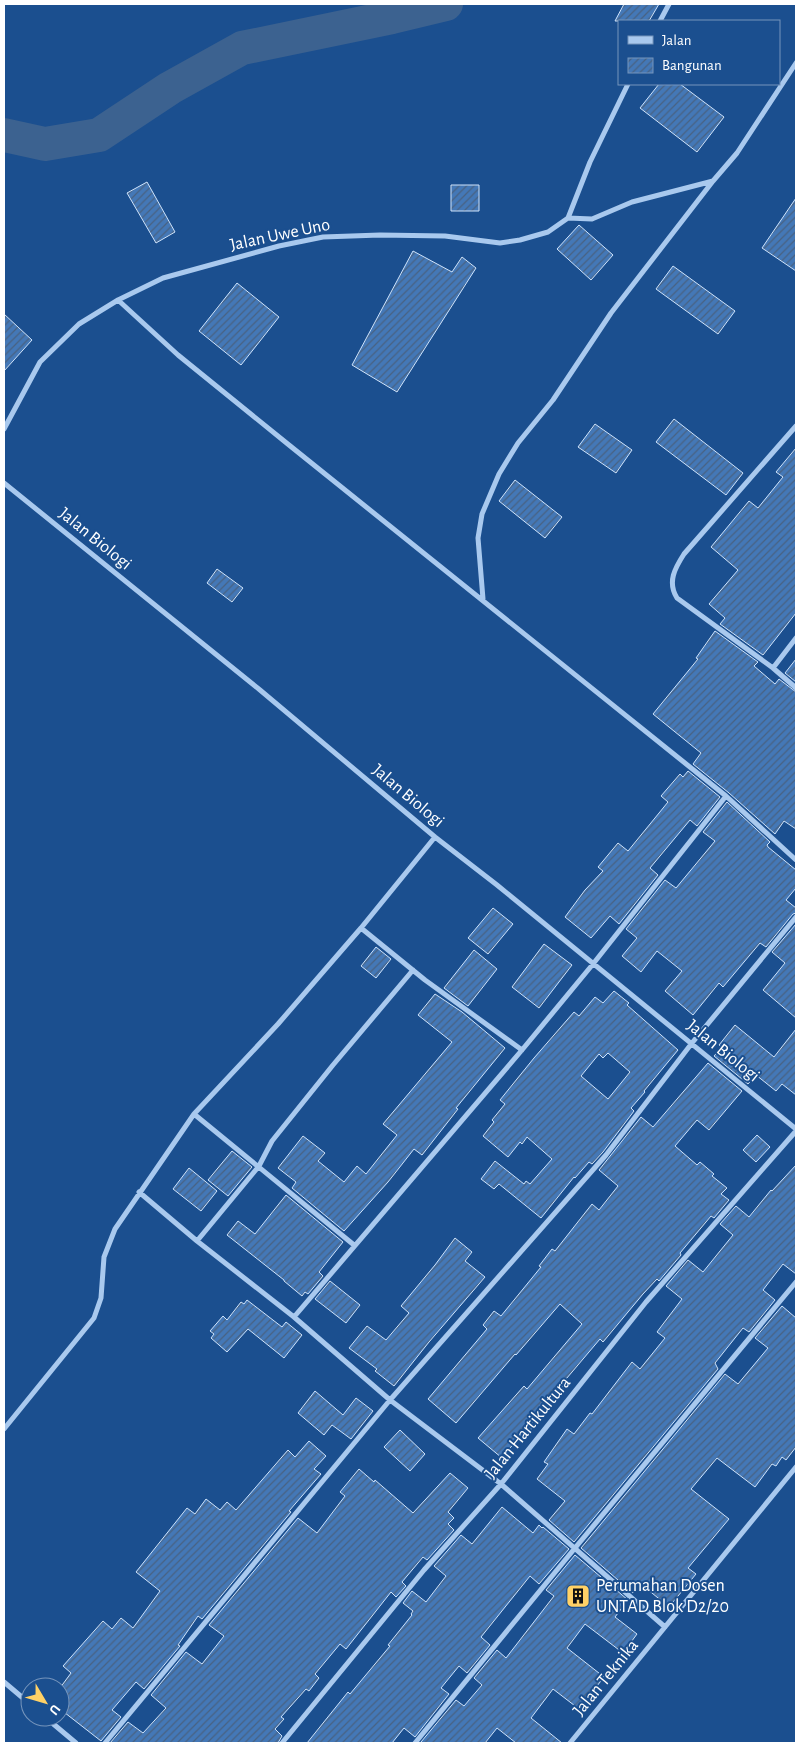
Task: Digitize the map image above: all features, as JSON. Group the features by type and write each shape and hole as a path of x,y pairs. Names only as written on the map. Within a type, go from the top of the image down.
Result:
{"street":[{"path":"661,20 669,4"},
{"path":"482,599 478,538 482,514 499,474 518,443 552,400 610,313 737,153 796,63"},
{"path":"628,85 590,162 568,218 587,220 596,218 632,202 713,181"},
{"name":"Jalan Uwe Uno","path":"4,429 40,362 79,324 118,300 163,278 279,246 323,237 380,235 445,236 500,243 520,240 548,232 568,218"},
{"path":"118,300 178,355 289,446 726,796 796,860"},
{"path":"796,426 684,554 675,570 672,591 677,598 773,668 796,688"},
{"name":"Jalan Biologi","path":"4,483 260,690 435,836 692,1043 796,1130"},
{"path":"773,668 796,638"},
{"path":"294,1317 522,1050 593,964 726,796"},
{"path":"4,1430 94,1318 101,1298 104,1257 115,1229 194,1114 278,1024 361,928 435,836"},
{"path":"105,1743 390,1400 606,1155 692,1043 796,917"},
{"path":"361,928 413,970 522,1050"},
{"path":"197,1241 259,1166 272,1141 413,970"},
{"path":"194,1114 354,1245"},
{"name":"Jalan Hartikultura","path":"282,1743 424,1570 501,1484 646,1302 796,1130"},
{"path":"140,1192 197,1241 294,1317 390,1400 501,1484 665,1627"},
{"path":"415,1743 796,1282"},
{"name":"Jalan Teknika","path":"570,1743 796,1467"},
{"path":"4,1682 20,1696"},
{"path":"57,1727 76,1743"}],"building":[{"path":"624,4 659,4 650,20 615,21"},
{"path":"658,85 681,85 724,117 697,152 640,108"},
{"path":"147,182 175,232 156,243 127,193"},
{"path":"451,185 479,185 479,211 451,211"},
{"path":"796,198 796,271 762,248"},
{"path":"579,225 613,255 591,280 557,249"},
{"path":"413,251 452,272 462,257 476,268 397,392 352,365"},
{"path":"673,266 735,311 718,334 656,289"},
{"path":"237,283 279,317 241,365 199,331"},
{"path":"4,314 32,340 4,371"},
{"path":"674,419 743,473 726,495 656,442"},
{"path":"595,424 632,450 616,473 578,447"},
{"path":"796,448 796,613 763,655 720,624 725,618 709,604 738,570 711,547 749,501 758,508 783,477 776,472"},
{"path":"515,480 562,517 545,538 499,501"},
{"path":"217,569 243,588 232,602 207,583"},
{"path":"715,631 758,662 754,666 775,684 779,679 796,692 796,829 784,821 775,834 693,764 701,753 653,714 698,659 696,658"},
{"path":"796,659 796,682 785,673"},
{"path":"688,771 720,797 697,826 690,820 650,868 658,875 619,924 610,916 591,938 565,917 585,890 603,871 598,867 618,843 628,851 668,802 661,796 680,774 683,777"},
{"path":"727,802 770,842 767,845 768,847 796,870 796,888 786,900 796,908 796,913 793,914 766,947 760,943 723,987 719,983 693,1015 665,991 682,971 657,951 641,972 622,956 637,938 626,929 665,880 676,888 715,841 703,832"},
{"path":"493,908 513,924 488,954 468,938"},
{"path":"796,924 796,1018 763,990 785,963 772,952"},
{"path":"544,944 572,965 539,1008 512,987"},
{"path":"376,947 391,959 376,978 361,966"},
{"path":"474,950 497,969 468,1006 444,988"},
{"path":"614,991 678,1050 631,1108 634,1111 603,1152 592,1164 589,1162 574,1177 541,1218 499,1184 494,1189 481,1179 495,1161 524,1184 526,1181 530,1184 552,1159 527,1137 522,1144 520,1142 508,1157 483,1136 494,1122 492,1120 505,1104 500,1100 574,1012 579,1016 595,997 603,1003","holes":["608,1053 630,1072 608,1099 581,1076 599,1054 603,1058"]},
{"path":"435,994 462,1012 505,1048 456,1108 458,1109 422,1155 414,1149 388,1182 344,1231 292,1188 296,1182 278,1168 303,1136 325,1153 318,1161 344,1182 357,1166 366,1174 397,1135 383,1124 452,1042 418,1015"},
{"path":"735,1025 774,1057 796,1029 796,1095 782,1084 776,1091 756,1075 748,1084 714,1056 722,1047 719,1045"},
{"path":"708,1063 742,1091 709,1130 697,1120 675,1146 697,1165 700,1162 714,1174 712,1176 727,1188 721,1194 729,1200 714,1218 711,1216 659,1281 657,1279 643,1294 603,1342 600,1339 561,1385 564,1388 529,1426 532,1428 522,1440 519,1437 502,1458 478,1438 524,1386 527,1389 582,1324 560,1304 456,1423 428,1399 487,1329 483,1325 494,1311 501,1316 541,1267 539,1266 552,1249 555,1251 592,1204 599,1210 618,1186 599,1170 641,1117 653,1127"},
{"path":"757,1135 770,1147 756,1162 743,1150"},
{"path":"232,1151 252,1167 228,1196 208,1180"},
{"path":"796,1165 796,1274 783,1264 763,1290 775,1300 749,1332 743,1328 715,1363 718,1369 574,1542 549,1520 565,1501 537,1479 548,1464 544,1462 567,1429 574,1434 632,1362 640,1369 665,1338 657,1332 682,1299 666,1286 688,1260 703,1272 733,1235 720,1224 736,1206 749,1217 771,1190"},
{"path":"189,1168 217,1191 201,1211 173,1189"},
{"path":"286,1195 343,1242 319,1272 323,1276 308,1294 305,1292 302,1296 227,1235 238,1221 255,1234"},
{"path":"455,1238 472,1252 465,1261 485,1277 394,1386 375,1371 377,1369 349,1348 367,1326 386,1340 409,1313 401,1306"},
{"path":"330,1281 360,1305 346,1323 315,1299"},
{"path":"247,1300 282,1327 286,1322 302,1335 284,1358 248,1329 227,1352 211,1338 214,1334 210,1331 223,1316 227,1320 241,1302 244,1304"},
{"path":"782,1306 796,1318 796,1447 786,1460 782,1457 776,1466 772,1464 755,1487 717,1458 691,1489 729,1519 688,1568 696,1574 669,1607 641,1584 633,1593 581,1548 725,1374 738,1384 768,1348 755,1338"},
{"path":"315,1391 343,1415 356,1398 373,1411 351,1439 332,1425 324,1435 298,1413"},
{"path":"400,1430 425,1454 410,1471 384,1447"},
{"path":"309,1441 326,1456 314,1469 321,1474 202,1619 198,1616 178,1645 180,1646 144,1689 136,1682 112,1710 121,1717 101,1741 70,1717 70,1677 68,1677 71,1673 63,1666 103,1621 112,1629 121,1618 133,1628 160,1591 136,1572 187,1508 195,1514 206,1499 220,1510 227,1502 236,1510 288,1450 295,1457"},
{"path":"359,1469 374,1482 375,1480 413,1513 450,1473 468,1488 448,1512 454,1518 448,1524 454,1530 427,1560 423,1557 402,1582 406,1586 396,1597 391,1592 346,1649 340,1644 315,1674 319,1678 309,1691 306,1689 281,1717 284,1719 275,1729 282,1736 278,1743 110,1743 128,1722 143,1733 166,1708 151,1695 186,1652 202,1664 224,1636 209,1625 298,1518 317,1533 345,1496 340,1492"},
{"path":"502,1507 533,1533 539,1525 569,1549 539,1584 530,1576 481,1637 490,1645 467,1673 459,1666 441,1688 449,1694 415,1737 404,1728 392,1743 307,1743 348,1692 350,1694 390,1646 388,1645 412,1615 413,1611 403,1603 412,1591 426,1602 446,1576 434,1566 461,1535 472,1544"},
{"path":"575,1555 628,1600 615,1617 637,1634 623,1653 585,1624 567,1648 604,1677 579,1709 553,1689 531,1718 562,1743 516,1743 497,1728 485,1743 422,1743 456,1700 464,1706 482,1685 474,1678 497,1650 506,1658 554,1596 546,1590"}],"waterway":[{"path":"4,135 45,144 99,135 170,88 242,48 446,4"}],"place":[{"name":"Perumahan Dosen UNTAD Blok D2/20","path":"578,1596"}]}
